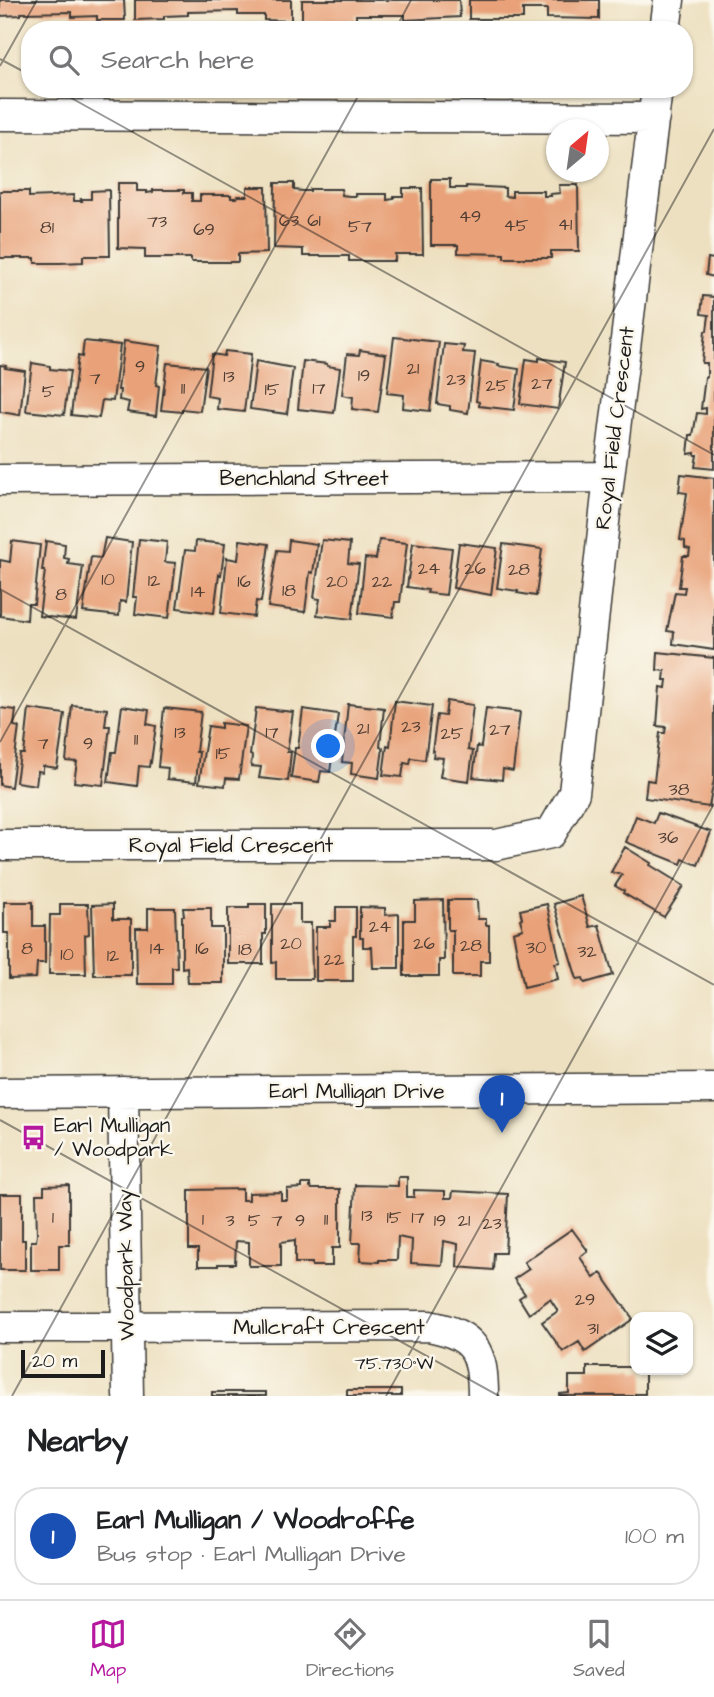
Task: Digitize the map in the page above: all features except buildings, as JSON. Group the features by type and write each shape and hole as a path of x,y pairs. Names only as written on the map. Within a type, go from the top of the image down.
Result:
{"street":[{"path":"666,21 669,0"},
{"name":"Royal Field Crescent","path":"0,115 655,104 609,477 574,793 551,833 496,845 0,845"},
{"name":"Benchland Street","path":"0,480 609,477"},
{"name":"Earl Mulligan Drive","path":"0,1093 714,1088"},
{"name":"Woodpark Way","path":"123,1093 128,1396"},
{"path":"0,1326 127,1326"},
{"name":"Mullcraft Crescent","path":"127,1326 429,1326 462,1338 476,1350 482,1363 483,1396"}],"place":[{"name":"Earl Mulligan / Woodroffe","path":"502,1133"},
{"name":"Earl Mulligan / Woodpark","path":"34,1137"}]}
